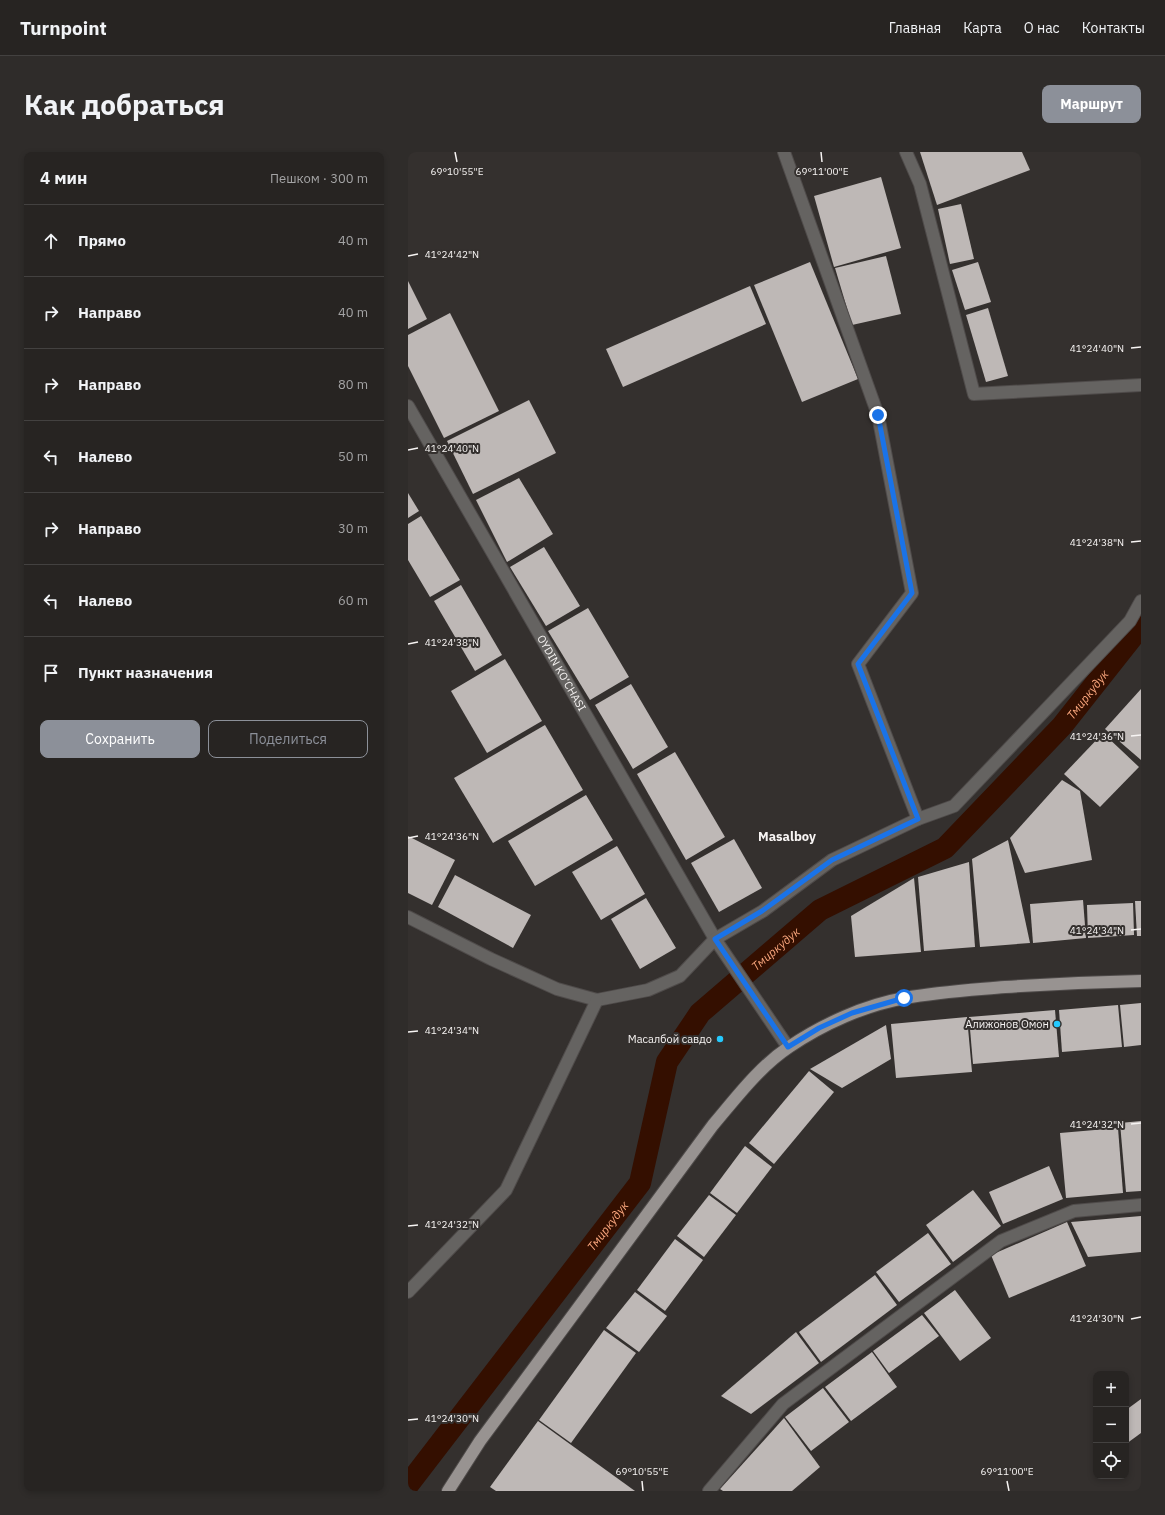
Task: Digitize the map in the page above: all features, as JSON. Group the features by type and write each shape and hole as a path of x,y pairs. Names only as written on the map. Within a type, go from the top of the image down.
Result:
{"main road":[{"path":"448,1491 480,1441 713,1125 766,1066 788,1047 819,1028 852,1013 904,998 975,989 1058,983 1141,981"}],"street":[{"path":"784,152 878,415 912,593 858,664 918,819"},
{"path":"906,152 920,184 974,394 1141,384"},
{"name":"OYDIN KO‘CHASI","path":"408,406 715,939 788,1047"},
{"path":"408,917 491,959 557,989 598,1000 648,990 680,976 715,939 762,911 832,860 918,819 954,806 1130,621 1141,601"},
{"path":"408,1292 506,1190 598,1000"},
{"path":"709,1491 783,1404 1001,1241 1074,1211 1141,1205"}],"building":[{"path":"920,152 1022,152 1030,170 937,205"},
{"path":"881,177 901,248 834,267 814,196"},
{"path":"961,204 974,259 950,264 938,209"},
{"path":"886,256 901,314 852,325 835,268"},
{"path":"810,262 858,379 802,402 754,285"},
{"path":"978,262 991,302 965,310 952,270"},
{"path":"408,281 427,319 408,329"},
{"path":"750,286 766,324 623,387 606,349"},
{"path":"988,308 1008,376 986,382 966,315"},
{"path":"450,313 499,411 444,438 408,366 408,335"},
{"path":"529,400 556,453 473,494 447,441"},
{"path":"519,478 553,534 507,562 476,500"},
{"path":"408,493 419,511 408,518"},
{"path":"421,516 460,580 430,597 408,560 408,524"},
{"path":"544,547 580,606 546,626 510,567"},
{"path":"461,585 502,655 475,671 434,601"},
{"path":"588,608 629,677 590,700 548,631"},
{"path":"505,659 542,721 487,753 451,691"},
{"path":"631,684 668,747 633,769 595,705"},
{"path":"1141,689 1141,760 1105,729"},
{"path":"545,725 583,790 493,843 454,778"},
{"path":"1103,733 1139,767 1100,807 1064,774"},
{"path":"675,752 725,837 686,860 637,774"},
{"path":"1062,780 1080,791 1092,860 1025,873 1010,838"},
{"path":"586,795 613,840 535,886 508,841"},
{"path":"408,836 455,860 432,905 408,893"},
{"path":"734,839 762,888 719,912 691,863"},
{"path":"1008,840 1030,943 980,947 972,859"},
{"path":"617,846 645,894 601,920 572,872"},
{"path":"969,862 975,947 924,951 918,877"},
{"path":"455,875 531,915 513,948 438,907"},
{"path":"914,878 921,952 855,957 851,916"},
{"path":"646,898 676,948 640,969 611,919"},
{"path":"1083,900 1086,938 1033,943 1030,904"},
{"path":"1135,901 1141,901 1141,936 1137,936"},
{"path":"1133,903 1134,935 1088,938 1087,905"},
{"path":"1141,1003 1141,1045 1124,1047 1120,1005"},
{"path":"1118,1005 1122,1047 1062,1052 1059,1010"},
{"path":"1055,1010 1059,1057 973,1064 969,1017"},
{"path":"967,1017 972,1072 896,1078 891,1024"},
{"path":"886,1025 891,1059 842,1088 810,1069"},
{"path":"809,1071 834,1092 774,1164 749,1143"},
{"path":"1141,1121 1141,1191 1126,1192 1120,1123"},
{"path":"1118,1128 1123,1193 1066,1198 1060,1133"},
{"path":"745,1146 772,1167 737,1213 710,1193"},
{"path":"1049,1166 1063,1199 1003,1224 989,1192"},
{"path":"973,1190 1001,1226 953,1262 926,1225"},
{"path":"709,1195 736,1215 704,1257 677,1236"},
{"path":"1141,1216 1141,1252 1088,1257 1071,1222"},
{"path":"1067,1222 1086,1266 1009,1298 991,1255"},
{"path":"928,1233 951,1264 899,1302 876,1272"},
{"path":"675,1239 703,1260 665,1311 637,1290"},
{"path":"875,1275 897,1305 821,1362 799,1332"},
{"path":"955,1290 991,1338 960,1361 924,1313"},
{"path":"635,1292 667,1316 639,1352 606,1328"},
{"path":"922,1315 939,1336 889,1373 873,1351"},
{"path":"604,1330 636,1353 571,1443 539,1420"},
{"path":"796,1332 819,1363 751,1414 721,1396"},
{"path":"872,1352 897,1387 851,1421 825,1387"},
{"path":"823,1388 849,1422 811,1451 785,1417"},
{"path":"1141,1399 1141,1433 1129,1442 1129,1408"},
{"path":"784,1418 820,1467 792,1491 723,1491 720,1489"},
{"path":"538,1421 635,1491 496,1491 490,1487"}],"waterway":[{"name":"Тмиркудук","path":"408,1485 640,1183 667,1062 700,1013 820,910 945,848 1062,726 1141,626"}],"place":[{"name":"Алижонов Омон","path":"1057,1024"},
{"name":"Масалбой савдо","path":"720,1039"}],"district":[{"name":"Masalboy","path":"787,836"}],"route":[{"path":"878,415 912,593 858,664 918,819 832,860 762,911 715,939 788,1047 819,1028 852,1013 904,998"}]}
